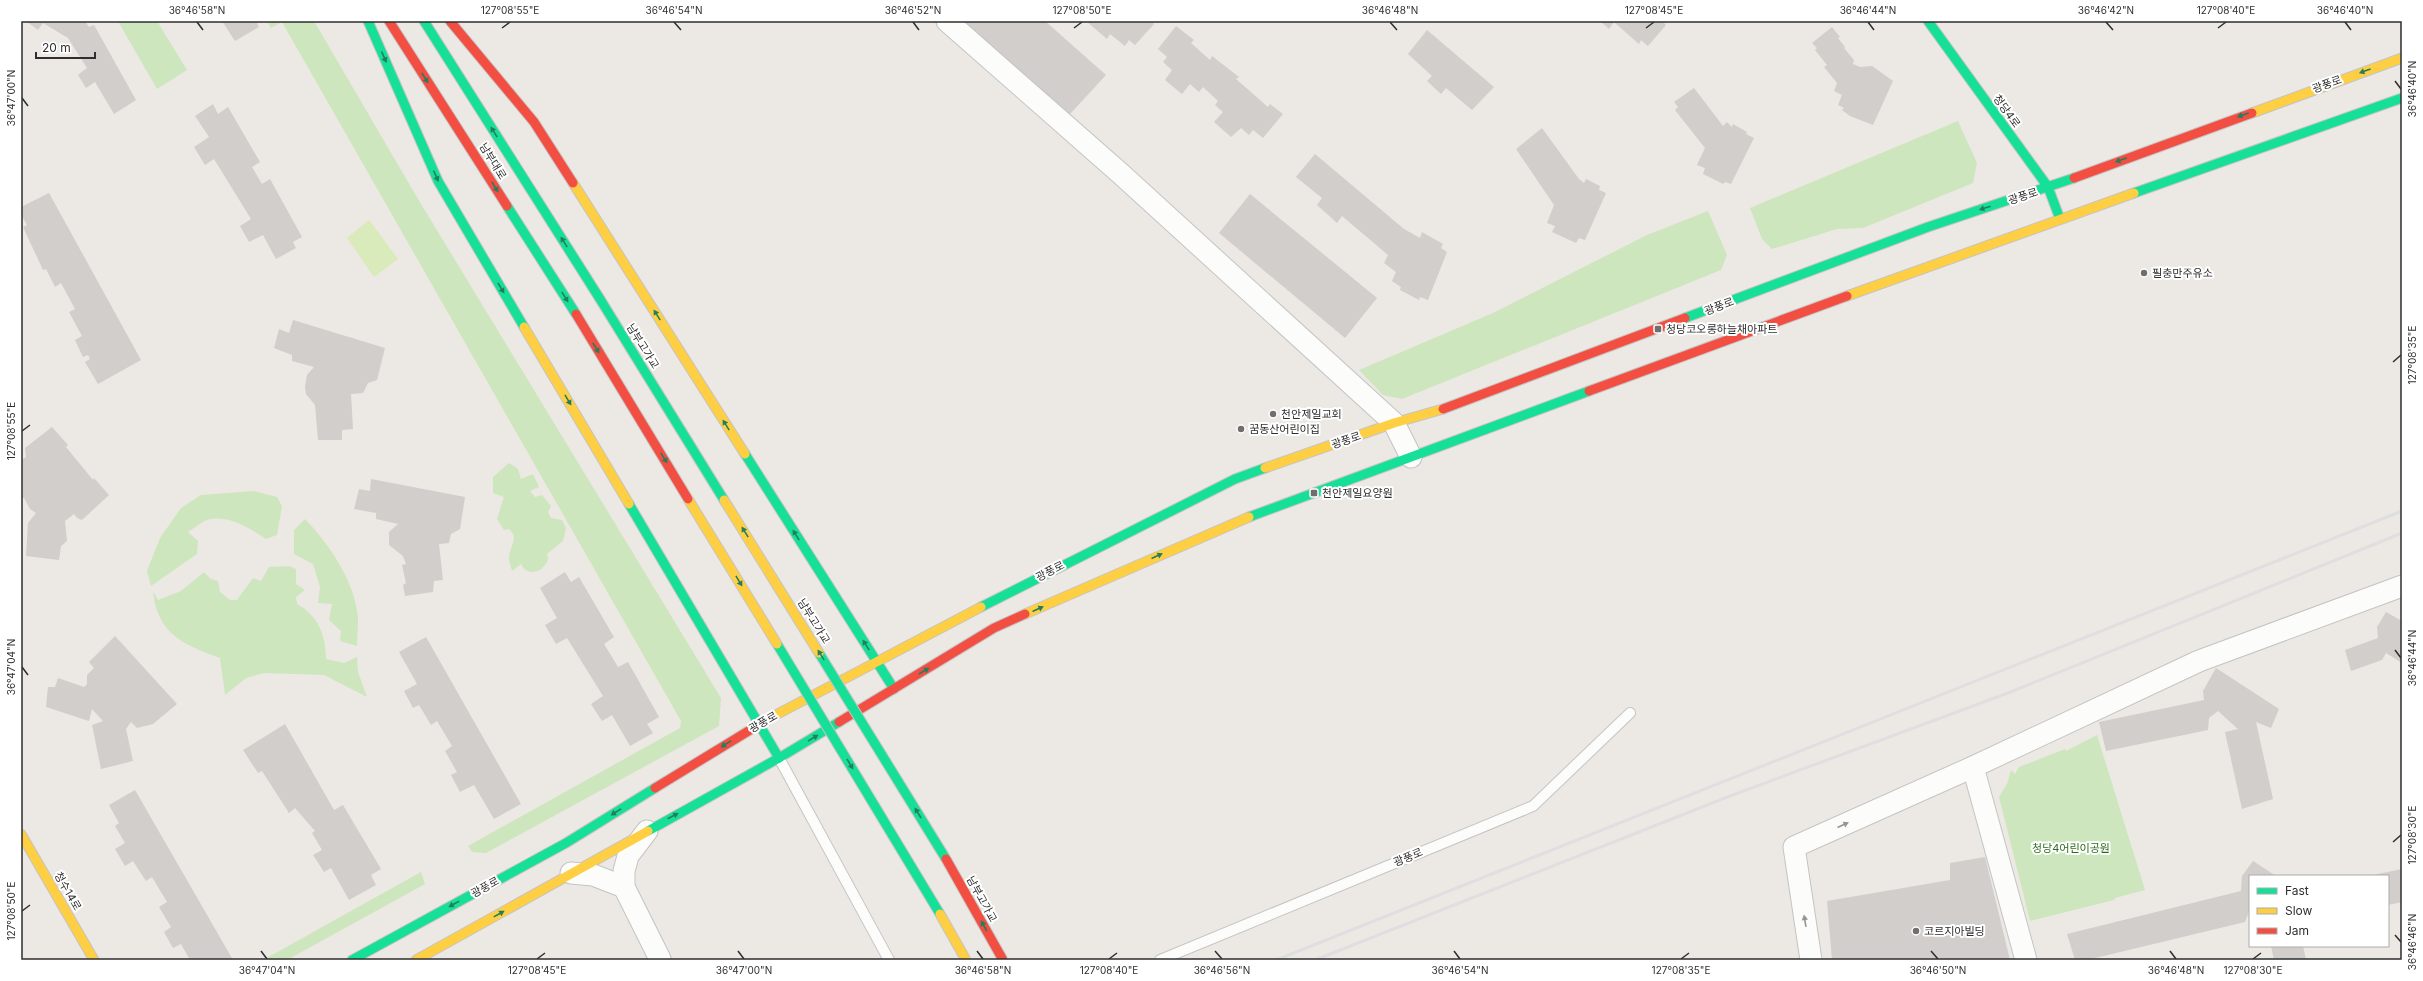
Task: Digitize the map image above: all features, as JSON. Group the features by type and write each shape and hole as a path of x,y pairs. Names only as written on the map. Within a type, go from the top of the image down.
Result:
{"main road":[{"path":"368,21 438,181 760,723 779,758"},
{"name":"남부대로","path":"389,21 576,314 915,870 966,960"},
{"name":"남부대로","path":"424,21 600,299"},
{"path":"450,21 534,122 894,689"},
{"name":"청당4로","path":"1928,21 2048,188 2060,219"},
{"name":"광풍로","path":"352,960 566,843 760,723 876,661 1235,479 1394,423 1455,405 1928,227 2048,188 2402,58"},
{"path":"416,960 779,758 994,628 1226,526 2060,219 2402,98"},
{"name":"남부고가교","path":"600,299 948,862 1002,960"},
{"name":"청수14로","path":"21,834 94,960"}],"street":[{"path":"946,21 1127,179 1394,423 1411,457"},
{"path":"1811,960 1794,847 1973,767 2199,660 2402,586"},
{"path":"1973,767 2026,960"},
{"path":"649,829 628,856 624,871 624,887 660,959 658,960"},
{"path":"571,873 593,875 624,887"}],"lane":[{"name":"광풍로","path":"1160,960 1532,806 1630,713"},
{"path":"779,758 888,960"}],"green space":[{"path":"118,21 157,21 187,70 157,89"},
{"path":"267,21 314,21 418,199 721,698 719,726 486,853 472,852 468,846 680,728 681,721 282,22 271,28"},
{"path":"1958,121 1977,163 1973,183 1863,228 1837,229 1772,249 1762,239 1750,208"},
{"path":"1708,211 1727,255 1721,270 1402,399 1383,395 1359,370 1493,313 1647,235"},
{"path":"369,220 398,259 374,277 347,238"},
{"path":"509,463 518,469 521,479 533,474 539,487 530,491 535,497 542,495 551,506 548,512 551,518 562,520 566,528 563,541 547,554 548,559 546,564 536,572 528,571 521,564 512,571 509,554 514,536 509,529 504,530 497,519 504,497 493,493 493,477"},
{"path":"254,491 277,497 282,506 277,535 266,539 230,520 207,520 188,532 198,541 197,554 151,586 147,571 160,538 181,508 201,495"},
{"path":"305,519 332,552 347,578 356,604 358,618 357,646 340,641 341,631 329,620 332,604 318,603 320,587 313,564 294,554 294,530"},
{"path":"289,566 296,569 296,584 305,590 296,597 297,604 310,614 319,627 326,650 326,659 344,663 357,657 358,672 367,697 324,675 264,673 246,678 225,695 220,658 195,648 174,636 166,628 160,618 153,591 158,600 181,591 204,572 211,579 218,581 220,592 230,600 237,600 253,578 261,581 269,567"},
{"name":"청당4어린이공원","path":"2097,735 2145,890 2115,898 2114,900 2030,921 1999,797 2007,784 2011,770 2015,774 2019,767 2065,749 2066,751"},
{"path":"421,872 425,884 287,960 263,960"}],"building":[{"path":"26,21 85,21 89,27 94,25 136,100 114,114 95,82 86,88 78,75 87,68 68,38 43,23 38,30"},
{"path":"222,21 256,21 259,27 235,41"},
{"path":"962,21 1045,21 1106,75 1070,114"},
{"path":"1086,21 1151,21 1154,24 1135,45 1129,40 1125,46 1110,34 1107,39"},
{"path":"1600,21 1662,21 1666,25 1648,46 1641,40 1639,44 1614,22 1609,29"},
{"path":"1176,26 1194,40 1191,43 1210,60 1212,56 1239,77 1236,79 1268,107 1270,104 1283,114 1263,138 1253,130 1249,135 1241,128 1231,137 1214,122 1223,112 1215,105 1218,101 1203,87 1199,92 1190,84 1182,94 1165,80 1172,70 1163,62 1167,57 1158,49"},
{"path":"1832,27 1840,37 1838,38 1845,47 1844,48 1854,60 1853,64 1860,67 1872,66 1893,81 1873,125 1850,116 1842,110 1844,108 1838,105 1842,95 1834,91 1837,83 1824,67 1827,65 1815,50 1817,48 1812,43"},
{"path":"1427,30 1494,87 1472,110 1446,88 1441,94 1427,81 1432,76 1408,54"},
{"path":"1694,88 1723,126 1727,122 1732,127 1733,124 1754,138 1731,184 1725,182 1723,184 1703,174 1705,168 1697,165 1705,148 1675,110 1678,107 1674,102"},
{"path":"213,104 218,114 228,107 260,162 252,167 262,184 270,179 302,237 293,242 296,248 276,259 263,235 249,242 240,226 251,219 214,159 205,165 194,147 209,137 195,116"},
{"path":"1542,128 1579,179 1584,183 1586,179 1600,186 1599,190 1606,193 1585,240 1579,238 1576,243 1552,232 1555,226 1547,223 1554,205 1516,149"},
{"path":"1315,154 1404,229 1420,238 1422,232 1443,244 1441,248 1447,252 1428,300 1420,297 1419,300 1400,290 1401,287 1392,281 1396,272 1384,263 1388,255 1342,216 1337,223 1317,205 1322,198 1296,177"},
{"path":"49,193 141,360 98,384 85,362 90,359 88,355 83,357 75,340 82,336 69,312 75,309 61,283 55,287 46,269 43,270 23,227 27,225 21,214 21,207"},
{"path":"1250,194 1377,298 1345,338 1219,233"},
{"path":"293,320 385,348 377,380 368,383 363,393 351,394 353,429 342,430 342,440 318,440 315,405 306,394 305,387 307,375 314,367 292,361 292,355 274,348 279,329 289,333"},
{"path":"52,427 68,445 66,447 93,480 94,478 109,495 82,520 77,518 74,514 65,521 67,541 61,546 59,560 26,556 28,523 36,513 30,509 24,498 21,498 21,460 26,457 25,448"},
{"path":"371,479 465,497 460,529 451,534 449,543 439,544 443,580 434,581 433,592 405,596 403,585 406,583 402,565 406,564 403,556 389,545 389,532 398,524 376,519 376,513 354,509 359,489 370,491"},
{"path":"565,572 571,582 579,577 614,637 604,644 618,667 628,662 659,717 647,724 653,733 630,746 612,715 602,721 591,704 603,696 567,638 556,644 545,625 557,618 540,588"},
{"path":"2386,612 2402,621 2402,663 2386,653 2382,660 2351,671 2345,650 2378,638 2377,627"},
{"path":"115,636 177,704 153,724 137,728 131,722 126,729 133,761 101,769 92,725 103,721 92,709 89,721 46,707 48,687 55,687 58,678 84,687 87,684 87,675 94,668 89,662"},
{"path":"426,637 521,804 494,819 474,785 460,792 451,775 457,772 445,751 452,746 437,721 431,725 419,705 413,708 404,691 417,684 399,652"},
{"path":"2216,668 2279,709 2271,728 2256,722 2273,799 2242,809 2225,732 2238,729 2218,711 2209,718 2208,730 2106,751 2099,722 2204,700 2203,691"},
{"path":"285,724 334,810 343,805 381,869 371,875 376,885 349,900 331,868 324,872 313,855 322,850 312,833 315,831 295,808 289,813 262,771 258,773 243,750"},
{"path":"135,790 233,960 190,960 181,944 173,948 164,932 171,927 159,907 167,902 152,877 146,881 133,861 125,866 115,849 125,843 115,826 119,823 109,805"},
{"name":"코르지아빌딩","path":"1985,857 2010,960 1832,960 1827,901 1950,880 1950,863"},
{"path":"2253,861 2274,875 2249,875 2249,912 2245,922 2087,960 2075,960 2067,934 2241,891 2242,876"},
{"path":"2402,869 2402,902 2389,905 2389,875 2373,875"},
{"path":"2271,947 2303,947 2306,960 2274,960"}],"railway":[{"path":"1276,960 2402,511"},
{"path":"1315,960 1730,796 2008,693 2402,533"}],"traffic: fast":[{"path":"368,21 438,181 524,327"},
{"path":"424,21 600,299"},
{"path":"1928,21 2048,187 2060,219"},
{"path":"2134,193 2402,98"},
{"path":"1685,318 1928,227 2074,178"},
{"path":"507,206 576,314"},
{"path":"600,299 724,500"},
{"path":"1249,517 1589,391"},
{"path":"745,454 894,689"},
{"path":"981,607 1235,479 1265,468"},
{"path":"629,504 779,758"},
{"path":"777,644 940,914"},
{"path":"819,653 946,859"},
{"path":"648,831 779,758 839,722"},
{"path":"352,960 566,843 655,788"}],"traffic: slow":[{"path":"2252,113 2402,58"},
{"path":"573,183 745,454"},
{"path":"1847,296 2134,193"},
{"path":"524,327 629,504"},
{"path":"1265,468 1394,423 1443,409"},
{"path":"688,499 777,644"},
{"path":"724,500 819,653"},
{"path":"1025,614 1249,517"},
{"path":"768,719 981,607"},
{"path":"416,960 648,831"},
{"path":"21,834 94,960"},
{"path":"940,914 966,960"}],"traffic: jam":[{"path":"389,21 507,206"},
{"path":"450,21 534,122 573,183"},
{"path":"2074,178 2252,113"},
{"path":"1589,391 1847,296"},
{"path":"576,314 688,499"},
{"path":"1443,409 1685,318"},
{"path":"839,722 994,628 1025,614"},
{"path":"655,788 768,719"},
{"path":"946,859 1003,960"}],"place":[{"name":"필충만주유소","path":"2144,273"},
{"name":"청당코오롱하늘채아파트","path":"1658,329"},
{"name":"천안제일교회","path":"1273,414"},
{"name":"꿈동산어린이집","path":"1241,429"},
{"name":"천안제일요양원","path":"1314,493"},
{"name":"코르지아빌딩","path":"1916,931"}]}
